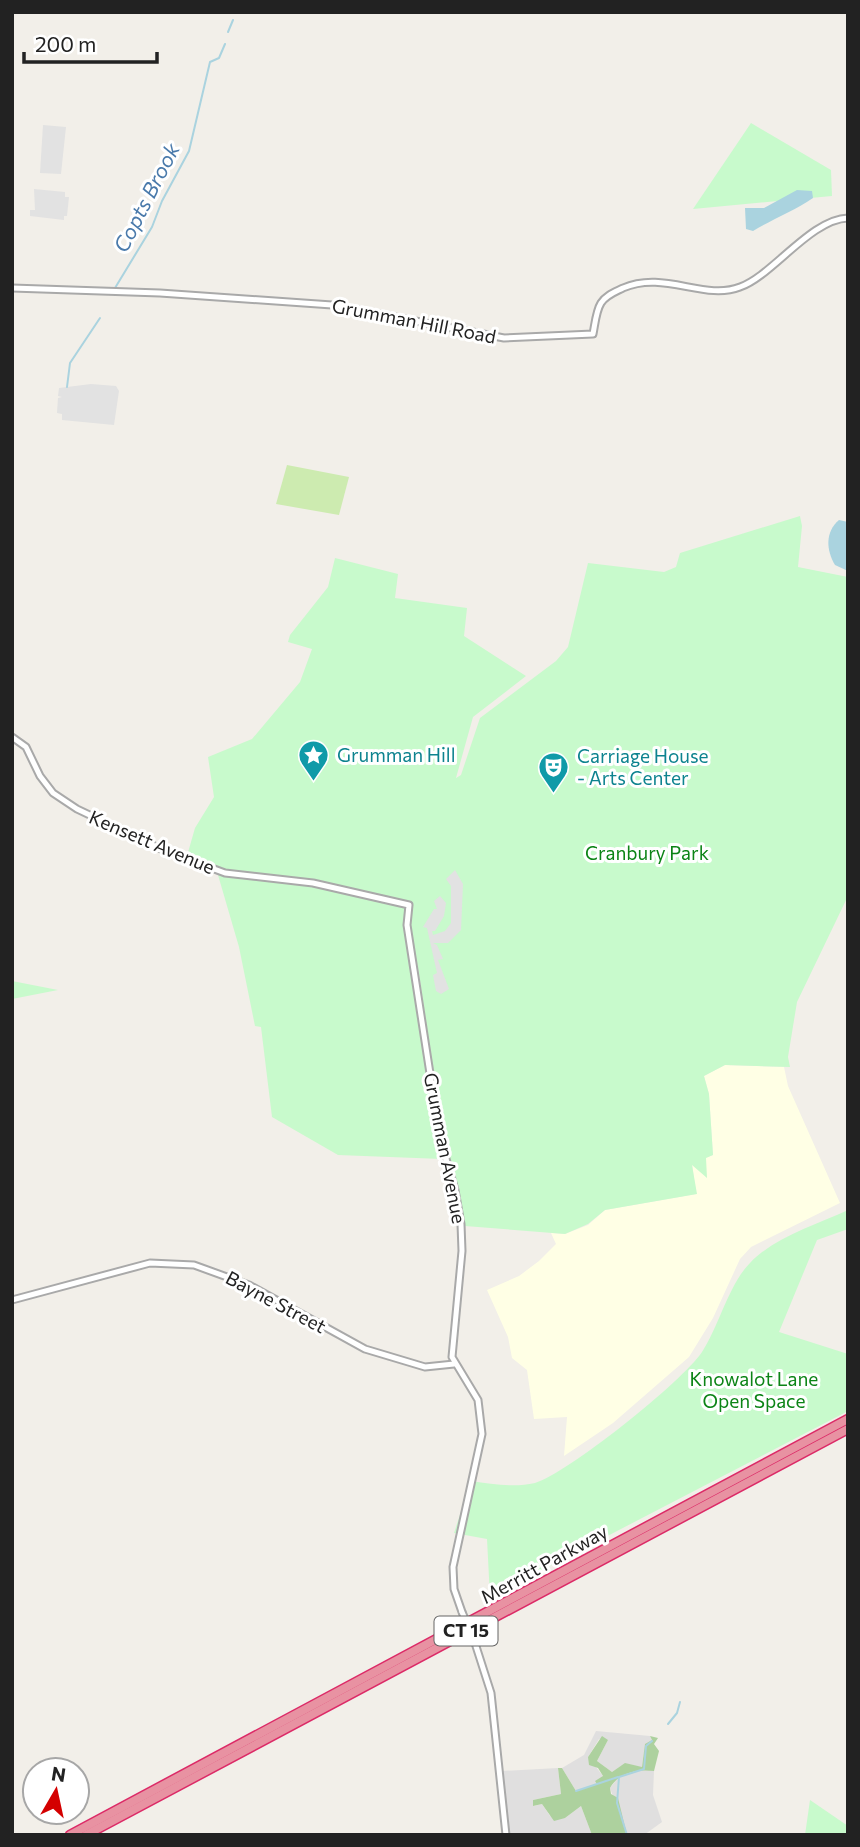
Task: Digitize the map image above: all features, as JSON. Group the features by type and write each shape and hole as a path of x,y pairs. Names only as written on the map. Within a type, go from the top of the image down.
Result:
{"highway":[{"name":"Merritt Parkway","path":"71,1835 848,1419"},
{"name":"Merritt Parkway","path":"86,1835 848,1429"}],"street":[{"name":"Grumman Hill Road","path":"12,288 284,301 360,309 501,338 574,336 593,334 601,303 621,289 649,281 714,289 740,287 790,249 836,220 848,218"},
{"name":"Kensett Avenue","path":"12,737 26,747 40,776 53,793 77,810 163,850 213,870 313,883 409,905"},
{"name":"Grumman Avenue","path":"409,905 407,925 440,1138 457,1198 462,1236 451,1349 454,1364"},
{"name":"Bayne Street","path":"12,1300 150,1263 194,1265 249,1285 365,1349 425,1367 454,1364"},
{"path":"454,1364 478,1400 482,1417 482,1434 453,1567 454,1589 491,1692 506,1835"}],"shaded area":[{"path":"43,125 66,127 61,174 40,173"},
{"path":"34,189 65,192 65,197 69,197 64,220 30,216 30,210 35,210"},
{"path":"91,384 116,386 119,391 114,425 62,420 62,414 57,413 58,398 62,397 58,396 59,388"},
{"path":"455,870 463,884 461,930 448,943 433,943 437,945 443,959 438,960 449,989 441,994 436,991 433,975 437,973 427,928 423,927 434,909 437,909 434,901 440,896 446,903 444,916 435,931 432,931 433,935 445,931 451,923 451,886 446,879"},
{"path":"725,1065 784,1067 788,1086 840,1203 751,1247 740,1259 713,1318 689,1357 613,1423 564,1456 567,1417 534,1419 527,1370 512,1358 508,1337 487,1290 519,1276 539,1261 556,1244 551,1233 565,1234 588,1225 605,1210 696,1194 692,1163 713,1155 709,1094 704,1076"},
{"path":"596,1731 650,1736 652,1740 645,1745 642,1767 621,1766 612,1772 597,1761 608,1740 599,1739 588,1757 603,1776 598,1784 576,1791 562,1768 584,1755"},
{"path":"558,1768 561,1794 533,1800 534,1806 542,1804 550,1816 565,1818 581,1806 592,1835 508,1835 502,1771"},
{"path":"644,1769 654,1771 653,1795 662,1822 644,1835 627,1835 610,1788 619,1777"}],"green space":[{"path":"751,123 831,170 832,196 693,209"},
{"path":"287,465 349,477 339,515 276,504"},
{"name":"Cranbury Park","path":"800,516 802,526 798,567 848,577 848,896 797,1002 788,1057 790,1067 725,1065 704,1076 709,1094 713,1155 706,1158 707,1178 692,1165 697,1194 605,1210 588,1224 565,1234 465,1226 443,1143 420,980 417,963 413,962 442,1159 338,1155 272,1117 261,1027 255,1026 239,947 218,875 290,882 315,881 222,870 187,856 195,828 214,797 208,757 252,739 300,682 312,649 288,642 290,635 328,587 335,558 398,574 395,598 467,608 464,636 526,676 473,717 456,778 461,775 480,718 556,661 568,647 588,563 664,572 676,567 680,553"},
{"path":"12,981 58,990 12,999"},
{"name":"Knowalot Lane Open Space","path":"848,1210 848,1229 817,1240 779,1332 848,1354 848,1411 490,1597 487,1539 454,1533 471,1481 511,1485 535,1483 572,1463 649,1404 690,1366 708,1342 736,1282 750,1263 783,1239"},
{"path":"602,1736 608,1740 597,1761 612,1772 625,1763 642,1767 645,1744 652,1740 650,1736 658,1738 654,1744 659,1751 654,1771 629,1773 618,1778 610,1788 611,1794 618,1798 627,1835 592,1835 581,1806 565,1818 554,1821 542,1804 533,1806 533,1800 561,1794 558,1768 562,1768 576,1791 597,1784 595,1781 603,1776 598,1768 589,1765 588,1757"},
{"path":"810,1800 848,1826 848,1835 805,1835"}],"water":[{"path":"797,190 812,191 813,198 753,231 746,229 745,208 764,208"},
{"path":"839,520 848,522 848,571 835,565 830,553 829,536"}],"waterway":[{"name":"Copts Brook","path":"228,32 233,20"},
{"name":"Copts Brook","path":"115,288 152,227 162,201 189,151 210,62 219,58 225,44"},
{"name":"Copts Brook","path":"67,387 70,363 100,318"},
{"path":"668,1724 677,1713 680,1702"},
{"path":"627,1835 617,1803 619,1777 644,1769 646,1746 652,1741"},
{"path":"576,1791 618,1777"}],"place":[{"name":"Grumman Hill","path":"314,782"},
{"name":"Carriage House - Arts Center","path":"554,794"}]}
